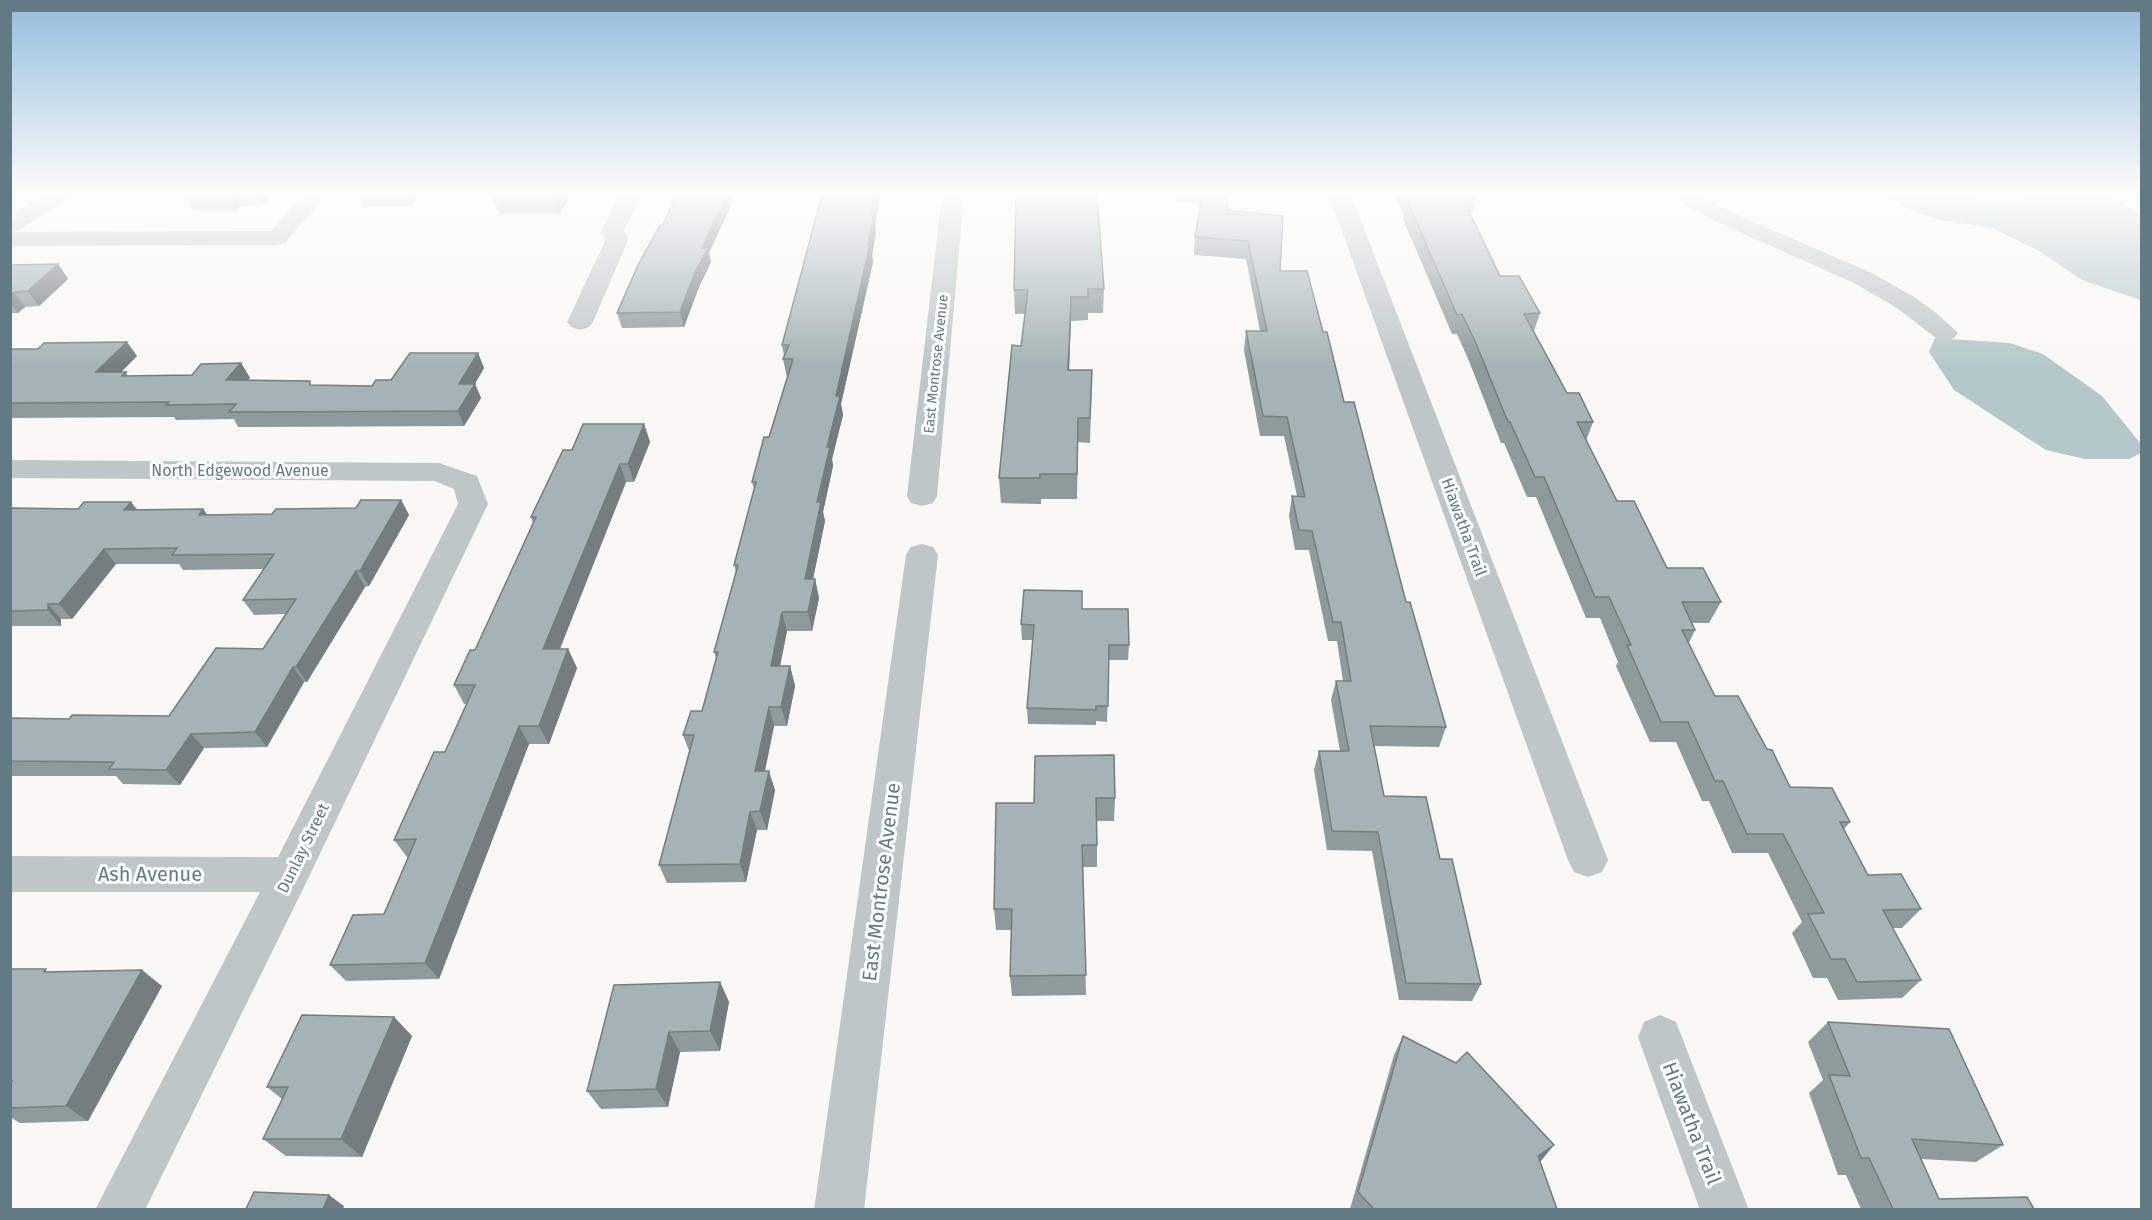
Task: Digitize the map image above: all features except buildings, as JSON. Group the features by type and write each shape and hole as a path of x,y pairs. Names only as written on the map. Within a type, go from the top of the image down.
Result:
{"street":[{"path":"580,322 612,252"},
{"name":"East Montrose Avenue","path":"922,496 947,252"},
{"name":"Hiawatha Trail","path":"1361,252 1588,860"},
{"path":"1798,252 1842,267 1888,292 1920,311 1945,333"},
{"name":"North Edgewood Avenue","path":"10,469 439,472 467,483"},
{"name":"Dunlay Street","path":"119,1209 290,875 473,504 467,483"},
{"name":"East Montrose Avenue","path":"839,1209 922,555"},
{"name":"Ash Avenue","path":"10,874 290,875"},
{"name":"Hiawatha Trail","path":"1660,1037 1725,1209"}],"shaded area":[{"path":"2040,252 2141,252 2141,300 2082,280"},
{"path":"1935,338 2010,343 2043,354 2102,396 2141,444 2141,453 2129,459 2085,459 2046,450 1954,390 1929,352"}]}
